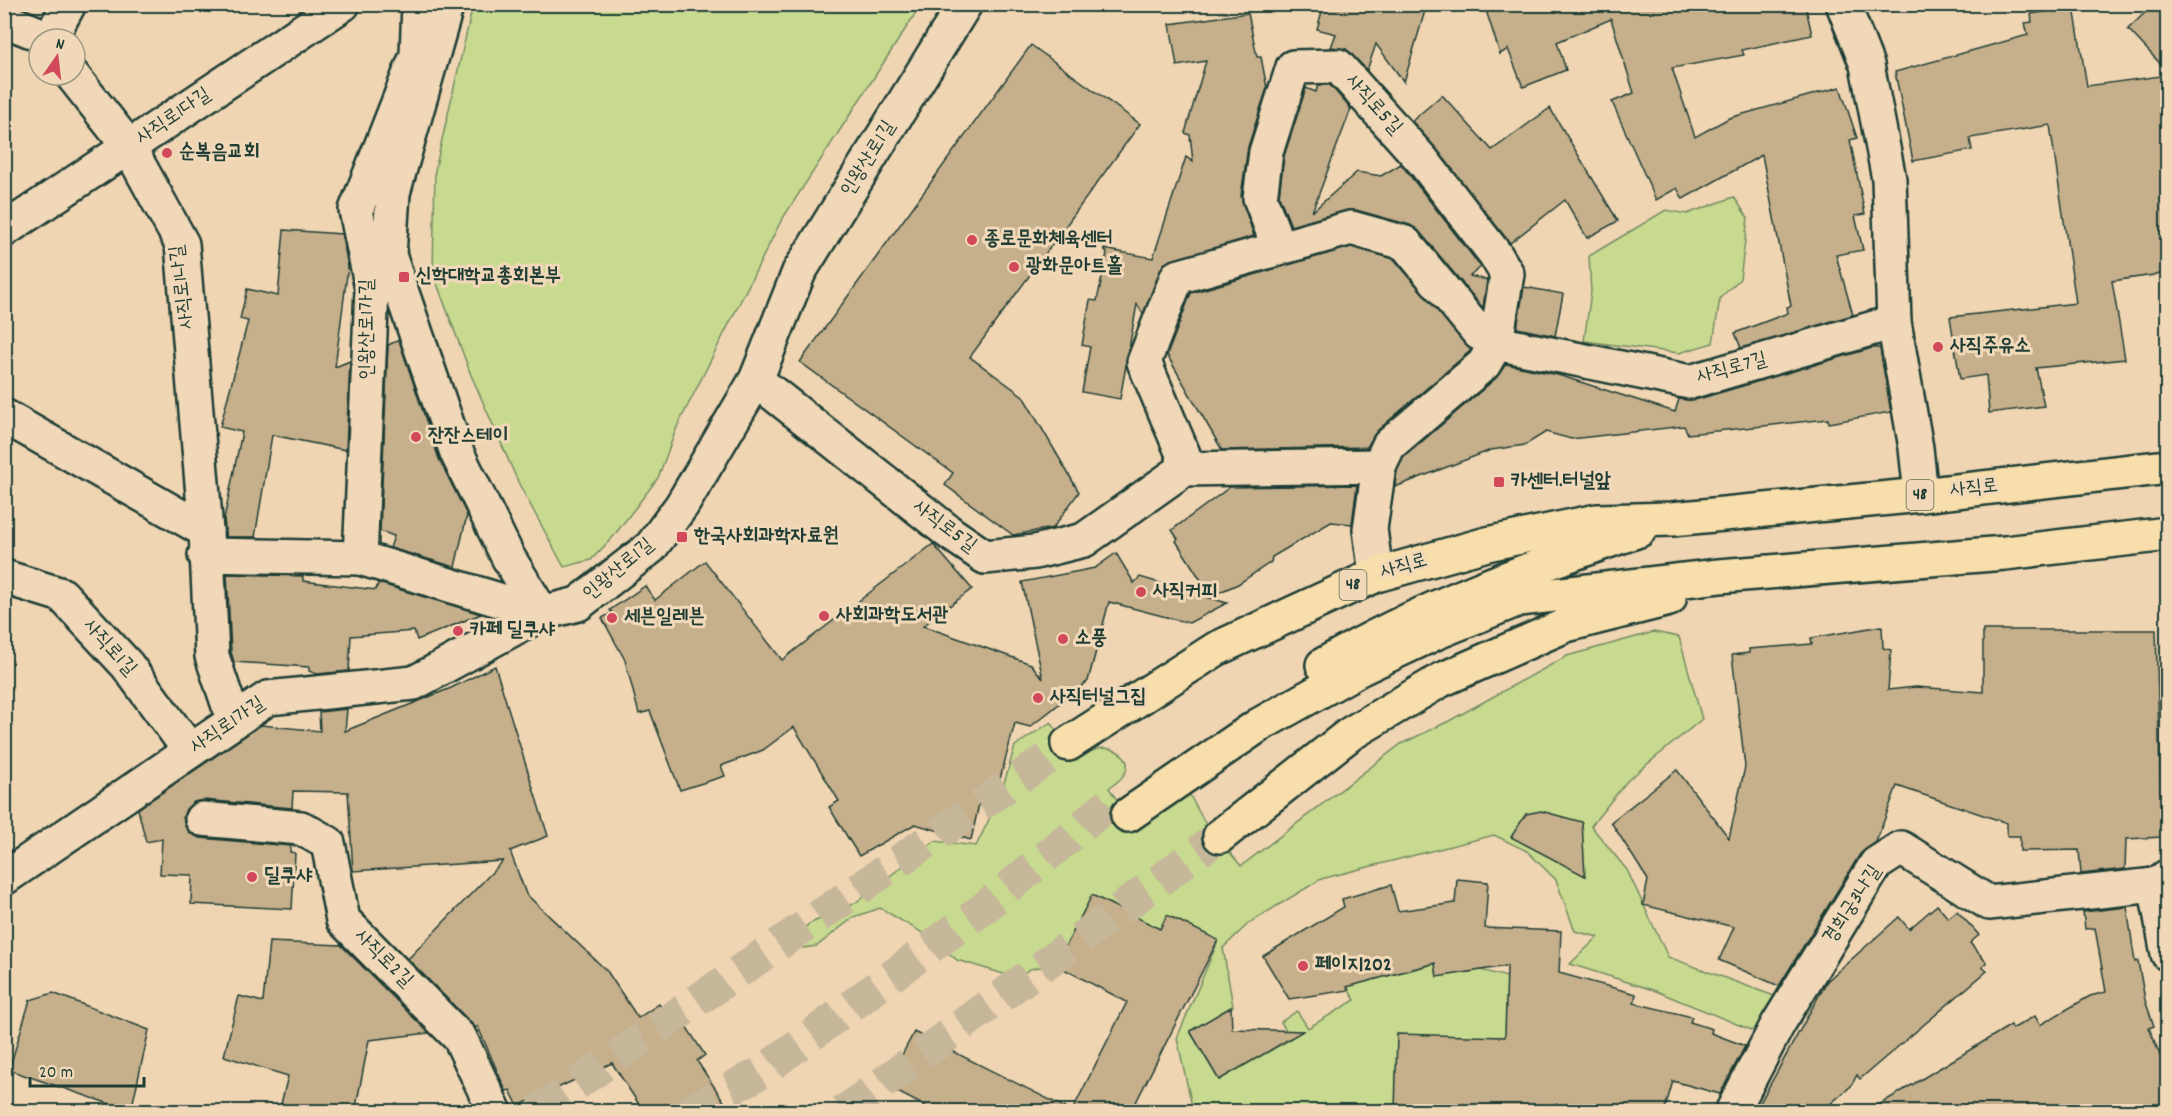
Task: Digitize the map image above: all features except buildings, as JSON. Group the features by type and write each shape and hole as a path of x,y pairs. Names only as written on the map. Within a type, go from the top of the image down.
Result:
{"main road":[{"name":"사직로","path":"1068,744 1216,649 1376,575 1487,544 1597,521 1672,519 1921,495 2168,467"},
{"name":"사직로","path":"1672,519 1533,567 1374,635 1261,700 1122,806 1351,674 1435,633 1519,599 1719,576 2005,553 2166,536"},
{"name":"사직로","path":"1220,836 1350,734 1441,680 1566,625 1685,596 1719,576"}],"street":[{"path":"56,27 69,4"},
{"name":"사직로1다길","path":"4,230 343,4"},
{"name":"인왕산로1가길","path":"360,558 372,289 356,210 417,55 419,4"},
{"path":"447,4 393,193 389,255 457,453 508,557 542,613"},
{"name":"인왕산로1길","path":"542,613 579,604 651,547 682,506 756,380 799,272 965,4"},
{"path":"1843,4 1867,65 1889,179 1894,322 1916,448 1921,495"},
{"path":"4,20 27,29"},
{"name":"사직로5길","path":"1279,248 1260,198 1266,152 1293,67 1338,66 1423,161 1495,254 1507,274 1496,343 1484,363 1389,446 1379,466 1371,529 1376,575"},
{"name":"사직로1나길","path":"82,87 129,147 182,244 212,656 234,721"},
{"path":"1379,466 1184,470 1183,454 1144,362 1177,277 1351,228 1405,243 1479,333 1496,343"},
{"name":"사직로7길","path":"1496,343 1690,382 1894,322"},
{"name":"사직로5길","path":"756,380 985,557 1035,552 1084,540 1184,470"},
{"path":"4,416 205,543 360,558 542,613"},
{"name":"사직로1길","path":"4,577 62,595 127,664 190,751"},
{"name":"사직로1가길","path":"4,878 268,698 414,683 542,613"},
{"name":"사직로2길","path":"202,819 301,828 328,843 343,920 460,1038 495,1112"},
{"name":"경희궁3나길","path":"1732,1112 1778,1024 1876,864 1901,848 1989,903 2161,880"},
{"path":"2161,880 2168,954"}],"green space":[{"path":"473,5 921,5 781,221 677,427 658,478 613,537 591,560 564,567 519,484 471,375 433,273 435,170"},
{"path":"1734,197 1748,218 1740,279 1720,298 1713,343 1679,353 1584,341 1591,292 1589,256 1666,210 1687,214"},
{"path":"1654,632 1679,637 1702,719 1627,781 1591,826 1627,870 1668,957 1785,1000 1766,1036 1656,991 1570,964 1598,937 1575,931 1556,880 1527,851 1494,835 1321,879 1249,923 1223,948 1233,1006 1190,1031 1219,1080 1291,1039 1281,1022 1297,1011 1308,1028 1355,1000 1346,986 1435,964 1437,977 1481,970 1507,977 1507,1029 1500,1111 1193,1111 1177,1038 1218,941 1167,915 1160,929 1067,946 1059,943 1046,966 1030,969 1017,978 957,960 928,936 880,908 854,917 817,946 803,948 794,937 809,924 855,903 935,841 976,846 1000,797 1015,746 1051,722 1076,761 1092,751 1103,748 1119,752 1123,756 1127,765 1126,771 1109,788 1133,824 1186,788 1204,821 1241,866 1401,744 1449,721 1567,656"}],"tunnel":[{"path":"536,1112 1068,744"},
{"path":"687,1112 760,1073 984,908 1116,798"},
{"path":"843,1112 1220,836"}],"place":[{"name":"순복음교회","path":"167,153"},
{"name":"종로문화체육센터","path":"972,240"},
{"name":"광화문아트홀","path":"1014,267"},
{"name":"신학대학교총회본부","path":"404,277"},
{"name":"사직주유소","path":"1938,347"},
{"name":"잔잔스테이","path":"416,437"},
{"name":"카센터.터널앞","path":"1499,482"},
{"name":"한국사회과학자료원","path":"682,537"},
{"name":"사직커피","path":"1141,592"},
{"name":"사회과학도서관","path":"824,616"},
{"name":"세븐일레븐","path":"612,618"},
{"name":"카페 딜쿠샤","path":"458,631"},
{"name":"소풍","path":"1063,639"},
{"name":"사직터널그집","path":"1038,698"},
{"name":"딜쿠샤","path":"252,877"},
{"name":"페이지202","path":"1303,966"}]}
